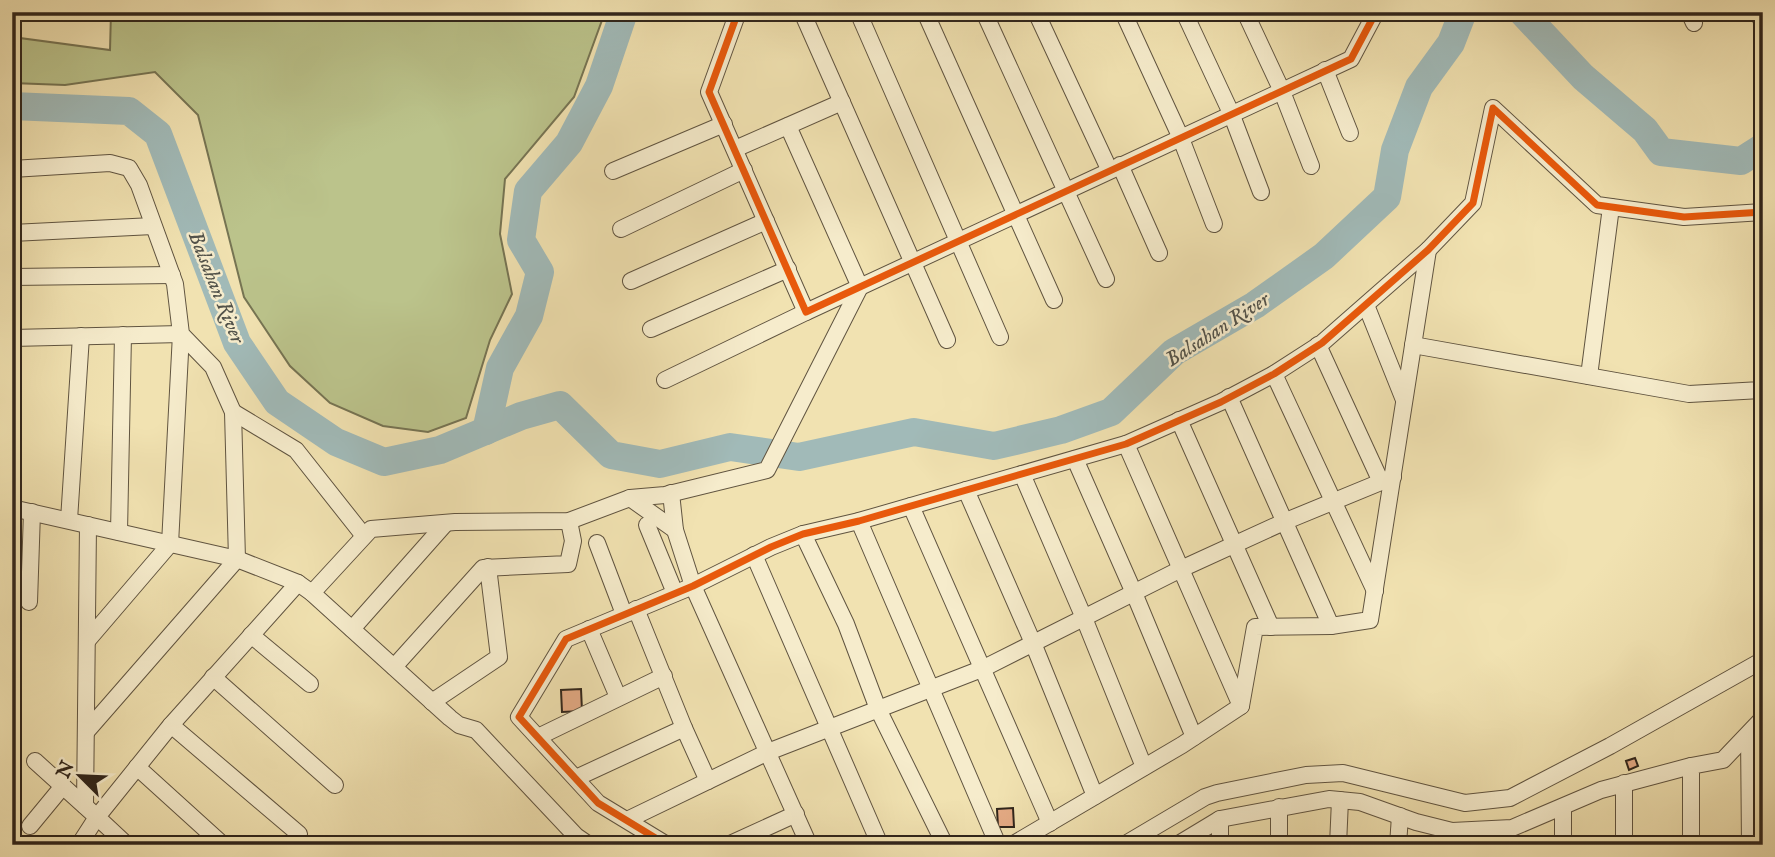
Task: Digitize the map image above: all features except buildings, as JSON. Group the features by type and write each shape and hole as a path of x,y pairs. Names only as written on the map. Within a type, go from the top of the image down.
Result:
{"street":[{"path":"738,12 709,92 806,312"},
{"path":"802,12 947,340"},
{"path":"858,12 1000,337"},
{"path":"925,12 1054,300"},
{"path":"984,12 1106,279"},
{"path":"1036,12 1159,253"},
{"path":"1123,12 1180,136 1214,225"},
{"path":"1184,12 1231,113 1261,192"},
{"path":"1245,12 1281,89 1311,166"},
{"path":"1758,12 1763,24"},
{"path":"665,380 1180,136 1351,59 1375,13"},
{"path":"1325,70 1350,133"},
{"path":"735,149 842,102"},
{"path":"667,845 598,803 519,717 566,639 693,586 803,534 859,521 1126,444 1274,374 1318,345 1366,305 1428,250 1473,203 1493,108 1597,205 1684,217 1763,212"},
{"path":"613,171 724,124"},
{"path":"788,126 860,287"},
{"path":"12,169 110,163 129,168 139,184 175,284 181,334 170,544 87,641"},
{"path":"621,229 744,170"},
{"path":"1589,376 1611,207"},
{"path":"631,281 766,220"},
{"path":"12,233 153,226"},
{"path":"1012,845 1194,737 1241,706 1255,627 1331,626 1370,621 1387,480 1405,402 1428,250"},
{"path":"651,329 788,269"},
{"path":"12,277 172,275"},
{"path":"91,812 137,767 251,635 371,529 446,523 569,521 630,498 671,493 767,470 860,287"},
{"path":"1366,305 1405,402"},
{"path":"12,338 181,334 213,368 233,412 237,559 86,732"},
{"path":"119,532 123,335"},
{"path":"69,520 81,336"},
{"path":"1318,345 1387,480"},
{"path":"1413,345 1689,394 1761,390 1763,381"},
{"path":"1274,374 1375,591"},
{"path":"1229,397 1331,626"},
{"path":"12,408 13,508 237,559 305,588 459,725 476,730 576,836 589,845"},
{"path":"233,412 296,450 364,536"},
{"path":"1180,420 1271,627"},
{"path":"1126,444 1241,706"},
{"path":"1074,459 1194,737"},
{"path":"1022,474 1144,767"},
{"path":"627,820 768,752 984,668 1181,569 1387,480"},
{"path":"966,490 1096,796"},
{"path":"671,493 675,530 693,586 809,845"},
{"path":"630,498 675,530"},
{"path":"911,506 1050,823"},
{"path":"29,602 32,512"},
{"path":"394,667 482,568 568,564 573,541 569,521"},
{"path":"859,521 998,845"},
{"path":"352,629 446,523"},
{"path":"79,845 91,812 86,732 88,525"},
{"path":"647,525 675,593"},
{"path":"803,534 846,624 878,709 945,845"},
{"path":"597,542 664,676 708,781"},
{"path":"754,555 880,845"},
{"path":"432,702 499,657 488,568"},
{"path":"589,629 618,697"},
{"path":"251,635 310,684"},
{"path":"1124,845 1205,797 1318,773 1361,775 1465,803 1510,798 1610,746 1763,660"},
{"path":"538,737 664,676"},
{"path":"213,677 335,785"},
{"path":"1177,845 1220,819 1329,799 1360,802 1452,838 1504,836 1511,828 1601,790 1723,760 1763,718"},
{"path":"171,725 299,834"},
{"path":"576,778 684,728"},
{"path":"1749,734 1750,845"},
{"path":"35,761 127,845"},
{"path":"1690,845 1691,766"},
{"path":"137,767 223,845"},
{"path":"1624,783 1624,845"},
{"path":"30,826 63,786"},
{"path":"1338,845 1340,800"},
{"path":"1279,807 1279,845"},
{"path":"1563,807 1563,845"},
{"path":"728,845 796,814"},
{"path":"1398,845 1400,816"},
{"path":"1220,819 1220,845"}],"green space":[{"path":"111,12 605,12 574,97 505,179 500,234 512,294 490,340 466,418 428,432 383,426 330,403 290,366 244,297 198,115 155,72 65,85 12,83 12,37 110,50"}],"waterway":[{"name":"Balsahan River","path":"486,431 500,368 529,316 540,272 521,240 528,191 569,143 599,86 624,12"},
{"name":"Balsahan River","path":"12,106 129,111 158,134 237,343 277,402 336,442 384,462 440,450 521,416 560,405 611,455 660,464 730,447 799,457 914,432 994,446 1061,430 1111,412 1174,352 1255,305 1324,256 1387,197 1395,150 1419,87 1451,43 1463,12"},
{"name":"Balsahan River","path":"1522,12 1583,77 1645,130 1661,152 1741,161 1763,147"}],"cycle path":[{"path":"738,12 709,92 806,312 1351,59 1376,12"},
{"path":"667,845 598,803 519,717 566,639 693,586 803,534 859,521 1126,444 1221,402 1274,374 1322,343 1428,250 1473,203 1493,108 1597,205 1684,217 1763,212"}]}
